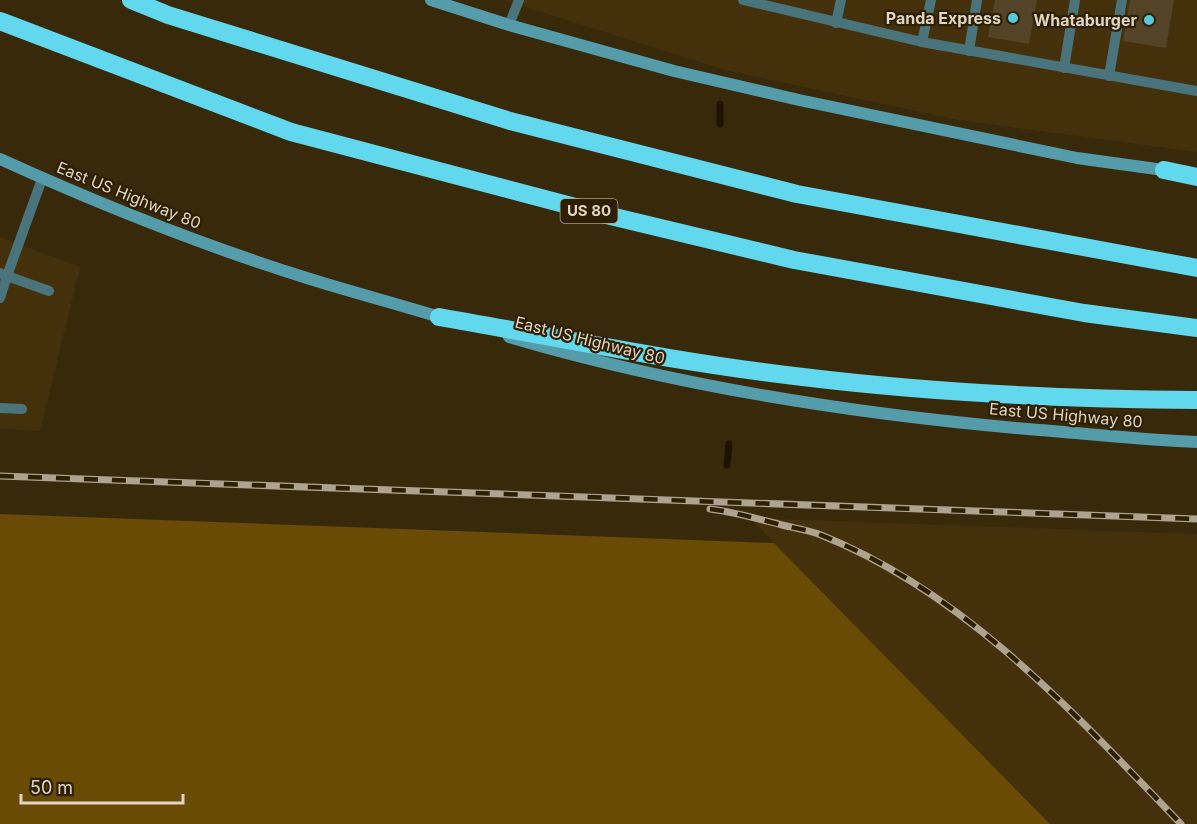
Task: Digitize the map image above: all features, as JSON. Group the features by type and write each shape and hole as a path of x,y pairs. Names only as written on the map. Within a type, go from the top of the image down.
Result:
{"highway":[{"path":"131,0 168,15 510,121 798,194 1197,268"},
{"name":"US 80","path":"0,21 291,132 586,210 794,260 1084,314 1197,328"},
{"path":"1164,170 1197,176"},
{"path":"440,317 687,360 813,378 1006,396 1197,400"}],"main road":[{"path":"430,0 509,25 674,71 799,100 1077,158 1164,170"},
{"name":"East US Highway 80","path":"0,159 171,231 309,279 563,353 638,371 790,401 923,419 1197,442"}],"lane":[{"path":"509,25 519,0"},
{"path":"743,0 768,3 836,23 922,42 1109,76 1196,88"},
{"path":"836,23 841,0"},
{"path":"922,42 931,0"},
{"path":"969,51 977,0"},
{"path":"1064,68 1075,0"},
{"path":"1109,76 1122,0"},
{"path":"0,298 4,274 42,178"},
{"path":"4,274 48,291"},
{"path":"0,408 22,409"}],"shaded area":[{"path":"503,0 1197,0 1197,152 958,120 725,70"},
{"path":"0,237 80,267 40,431 0,429"},
{"path":"0,514 774,543 1050,824 0,824"},
{"path":"750,518 1197,534 1197,824 1050,824"}],"building":[{"name":"Panda Express","path":"995,0 1037,0 1029,44 988,37"},
{"name":"Whataburger","path":"1130,0 1174,0 1166,48 1123,41"}],"waterway":[{"path":"720,104 720,124"},
{"path":"727,465 729,444"}],"railway":[{"path":"0,476 1197,519"},
{"path":"710,509 816,533 874,560 924,589 1016,660 1059,700 1181,824"}],"place":[{"name":"Panda Express","path":"1013,18"},
{"name":"Whataburger","path":"1149,20"}]}
